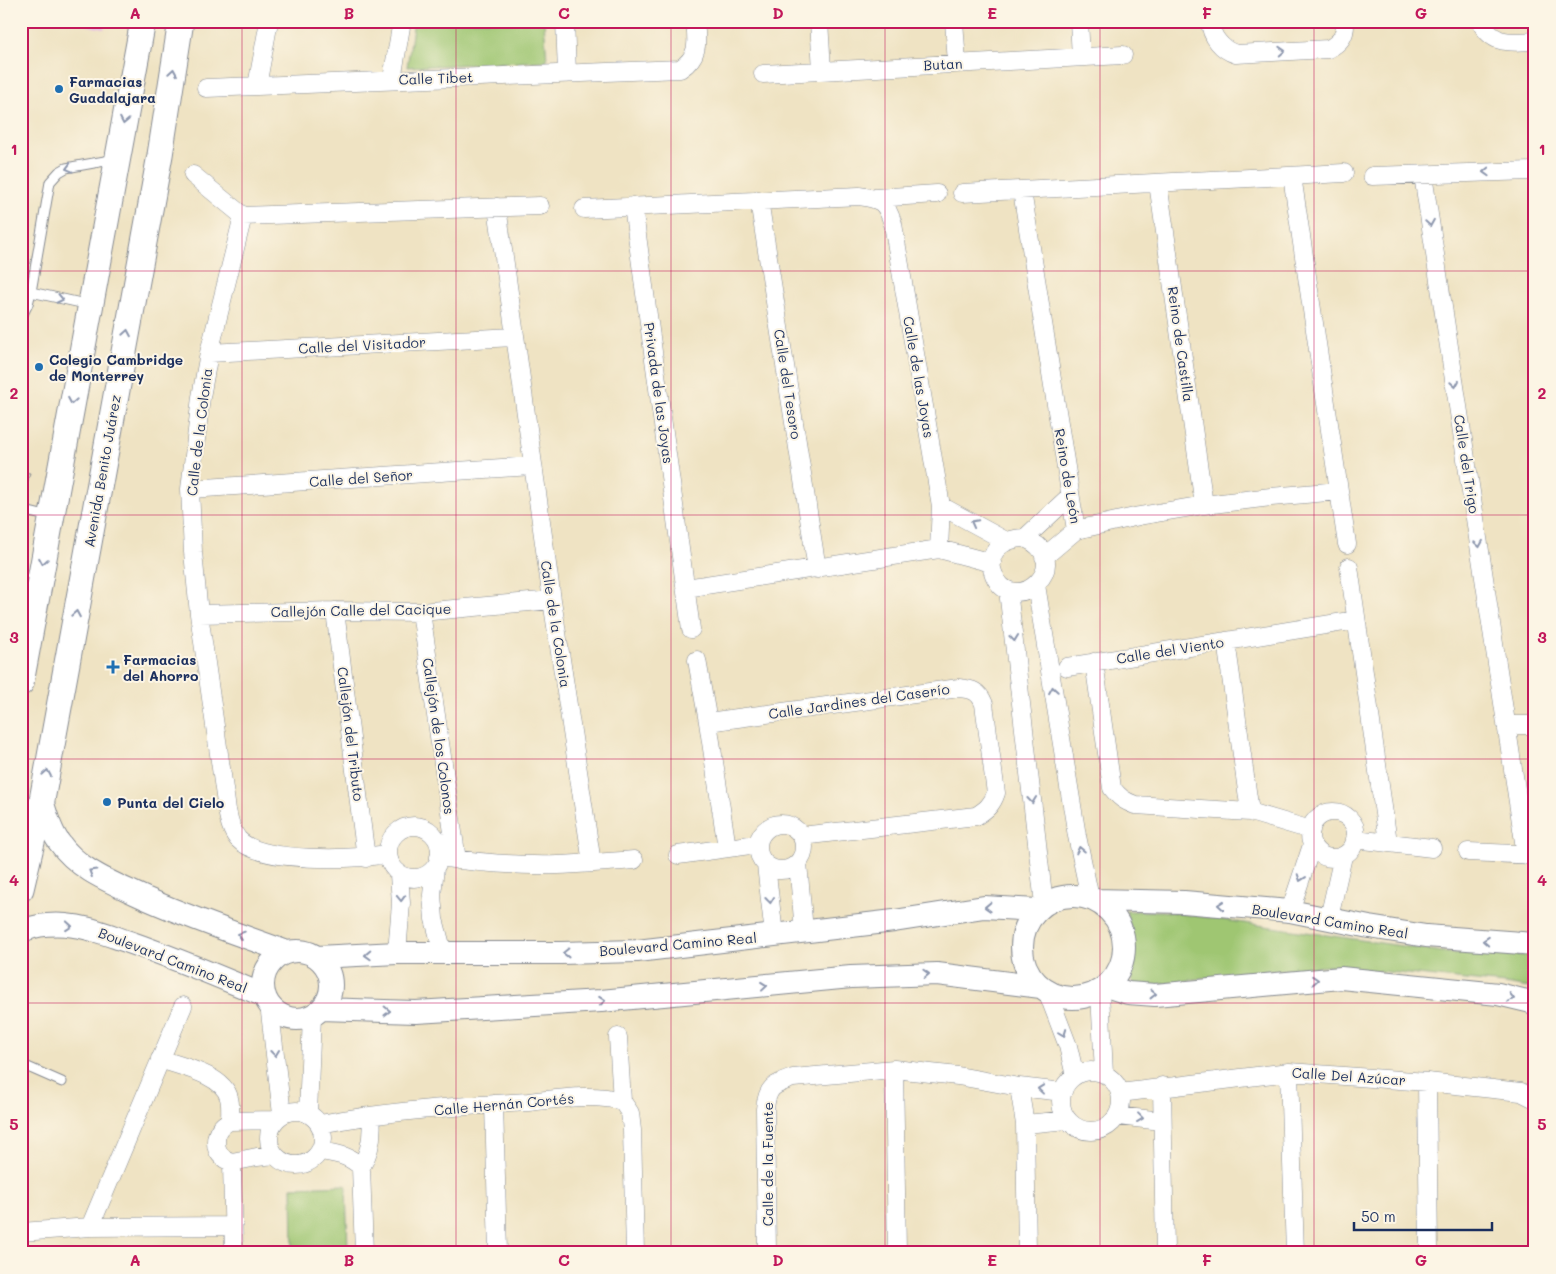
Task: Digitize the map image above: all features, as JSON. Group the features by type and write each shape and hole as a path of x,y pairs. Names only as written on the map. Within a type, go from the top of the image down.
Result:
{"main road":[{"path":"21,683 143,21"},
{"name":"Avenida Benito Juárez","path":"21,889 42,800 158,164 181,21"}],"street":[{"path":"257,86 269,21"},
{"path":"392,79 402,21"},
{"path":"565,21 567,73"},
{"name":"Calle Tibet","path":"206,88 392,79 680,69 690,63 697,46 695,21"},
{"path":"819,21 822,70"},
{"path":"954,21 957,63"},
{"path":"1079,21 1081,57"},
{"path":"1210,21 1216,40 1228,51 1236,54 1328,49 1342,40 1346,30 1345,21"},
{"path":"1480,21 1490,35 1498,40 1510,42 1535,41"},
{"name":"Butan","path":"763,74 1123,55"},
{"path":"1372,176 1535,171"},
{"path":"962,193 1344,174"},
{"path":"193,175 242,216 540,206"},
{"name":"Calle del Trigo","path":"1423,175 1506,725 1530,855"},
{"path":"1292,176 1347,544"},
{"name":"Reino de Castilla","path":"1158,183 1204,505"},
{"name":"Reino de León","path":"1022,191 1076,530 1204,505 1338,491"},
{"path":"584,209 759,200 859,196 875,198 937,194"},
{"name":"Calle de las Joyas","path":"875,198 883,203 888,210 893,224 941,506 939,550"},
{"name":"Calle del Tesoro","path":"759,200 817,569"},
{"name":"Privada de las Joyas","path":"633,206 691,629"},
{"name":"Calle de la Colonia","path":"497,207 532,466 592,863"},
{"name":"Calle de la Colonia","path":"242,216 209,353 200,406 190,489 193,552 200,614 227,810 232,828 238,839 249,846 263,851 297,857 332,859 366,858 388,854"},
{"name":"Calle del Visitador","path":"209,353 514,337"},
{"name":"Calle del Señor","path":"190,489 532,466"},
{"path":"1025,538 1070,496"},
{"path":"941,506 1006,541"},
{"path":"1044,557 1076,530"},
{"path":"1015,538 1025,538 1040,548 1044,557 1044,572 1036,585 1023,591 1008,590 996,579 992,571 994,554 999,546 1006,541 1015,538"},
{"path":"686,588 939,550 992,563"},
{"path":"1349,567 1388,842"},
{"path":"1036,585 1077,836 1092,899"},
{"path":"1008,590 1040,907"},
{"name":"Callejón Calle del Cacique","path":"200,614 335,611 420,612 552,600"},
{"name":"Callejón del Tributo","path":"335,611 366,858"},
{"name":"Callejón de los Colonos","path":"420,612 457,860"},
{"name":"Calle del Viento","path":"1067,666 1356,620"},
{"path":"1226,641 1250,812"},
{"path":"697,660 727,848"},
{"path":"1094,662 1112,788 1118,797 1135,805 1250,812 1312,838 1322,856 1329,858 1343,856"},
{"name":"Calle Jardines del Caserío","path":"708,722 960,688 977,692 982,697 996,787 993,802 986,810 976,816 801,836"},
{"path":"1506,725 1535,725"},
{"path":"42,800 49,823 58,842 85,868 105,880 173,911 287,952 302,951 316,957 329,972 331,982 327,1001 316,1012 303,1019 293,1019 276,1012 267,1000"},
{"path":"1290,911 1312,838 1314,823 1319,817 1333,812 1341,814 1352,824 1355,831 1355,839 1353,845 1343,856 1329,918"},
{"path":"798,863 792,867 779,870 766,865 760,859 758,851 758,844 764,831 777,824 791,826 801,836 804,850 798,863 804,931"},
{"path":"443,954 434,919 432,895 437,862 438,842 434,835 420,826 412,826 397,832 388,846 388,854 394,869 399,874 414,878 429,873 437,862 457,860 525,865 634,860"},
{"path":"1355,839 1432,848"},
{"path":"678,855 758,844"},
{"path":"1468,852 1530,855"},
{"path":"766,865 774,935"},
{"path":"396,953 401,903 399,874"},
{"path":"316,1012 416,1012 602,1001 851,977 937,974 1044,989 1059,996 1072,998 1086,997 1103,989 1118,972 1124,956 1124,937 1117,920 1106,906 1078,895 1054,898 1040,907 1027,924 1022,941 1023,958 1029,974 1044,989 1068,1046 1075,1076"},
{"name":"Boulevard Camino Real","path":"1092,899 1184,902 1290,911 1426,936 1535,944"},
{"name":"Boulevard Camino Real","path":"316,957 396,953 637,951 894,921 984,906 1040,907"},
{"name":"Boulevard Camino Real","path":"21,932 26,929 59,925 93,930 162,953 267,1000"},
{"path":"279,1117 263,978 266,969 272,962 287,952"},
{"path":"1103,989 1128,993 1155,994 1341,978 1498,994 1535,1003"},
{"path":"1103,989 1104,1074"},
{"path":"90,1227 183,1006"},
{"path":"314,1118 316,1012"},
{"path":"618,1037 622,1101 630,1113 632,1130 635,1253"},
{"path":"160,1059 198,1071 216,1080 224,1088 230,1099 230,1121"},
{"path":"894,1069 897,1253"},
{"name":"Calle de la Fuente","path":"767,1253 765,1109 766,1096 779,1083 793,1078 894,1069 958,1076 1019,1087"},
{"path":"1094,1071 1104,1074 1111,1078 1120,1093 1121,1104 1118,1116 1104,1129 1094,1132 1084,1131 1075,1127 1063,1111 1063,1092 1075,1076 1084,1072 1094,1071"},
{"path":"1289,1072 1296,1253"},
{"name":"Calle Del Azúcar","path":"1120,1093 1162,1086 1289,1072 1427,1082 1521,1092 1535,1099"},
{"path":"1427,1082 1430,1253"},
{"path":"1162,1086 1165,1253"},
{"path":"1027,1253 1025,1124 1019,1087 1063,1092"},
{"name":"Calle Hernán Cortés","path":"314,1118 371,1116 589,1097 608,1097 622,1101"},
{"path":"494,1104 498,1253"},
{"path":"299,1110 314,1118 324,1132 324,1142 316,1158 308,1164 299,1166 290,1165 274,1155 270,1147 270,1128 279,1117 290,1111 299,1110"},
{"path":"364,1253 361,1167 372,1139 371,1116"},
{"path":"1118,1116 1162,1121"},
{"path":"274,1155 257,1156 232,1162 226,1161 217,1150 216,1142 220,1128 230,1121 279,1117"},
{"path":"1025,1124 1068,1120"},
{"path":"321,1151 345,1155 361,1167"},
{"path":"232,1162 234,1253"},
{"path":"21,1232 90,1227 233,1226"}],"lane":[{"path":"21,318 28,304 31,292 50,182 54,176 66,168 117,159"},
{"path":"31,292 90,305"},
{"path":"21,510 51,517"},
{"path":"21,1064 62,1082"}],"green space":[{"path":"414,21 544,21 547,61 407,67"},
{"path":"1126,911 1162,911 1450,953 1535,956 1535,989 1505,984 1330,966 1240,973 1148,986 1134,986 1131,972 1133,943"},
{"path":"346,1185 348,1253 293,1253 292,1187"}],"building":[{"path":"68,21 105,21 104,29"},
{"path":"21,472 30,473 22,502 21,502"}],"place":[{"name":"Farmacias Guadalajara","path":"59,89"},
{"name":"Colegio Cambridge de Monterrey","path":"39,367"},
{"name":"Farmacias del Ahorro","path":"113,667"},
{"name":"Punta del Cielo","path":"107,802"}]}
